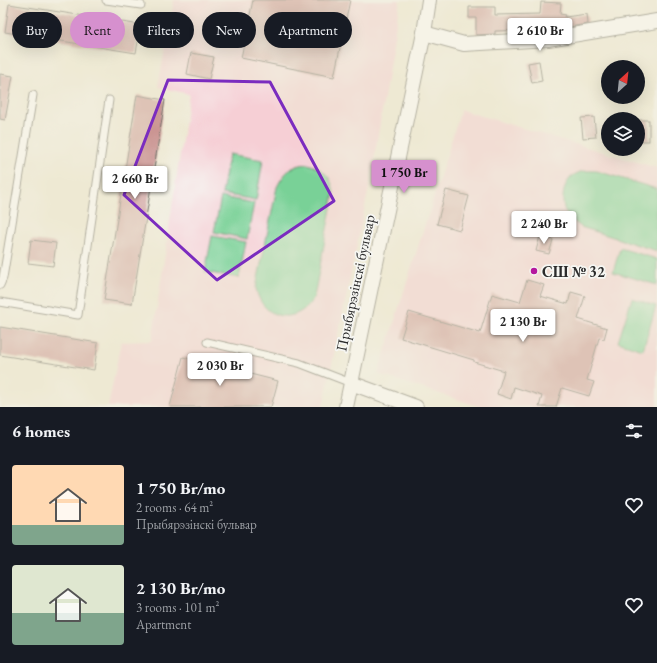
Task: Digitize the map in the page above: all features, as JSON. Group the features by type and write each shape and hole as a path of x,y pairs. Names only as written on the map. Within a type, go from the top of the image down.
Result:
{"street":[{"name":"Прыбярэзінскі бульвар","path":"346,407 424,33 429,0"},
{"path":"424,33 464,44 548,39 657,21"},
{"path":"351,383 416,407"}],"lane":[{"path":"106,0 140,5"},
{"path":"0,285 3,278 33,95"},
{"path":"0,302 78,315 109,100"},
{"path":"207,342 299,363 351,383"}],"highlighted area":[{"path":"168,80 270,82 334,201 217,280 124,195"}],"shaded area":[{"path":"174,0 400,0 371,178 323,407 108,407 121,342 152,341 189,94 158,87 165,48 194,48 194,12 172,12"},
{"name":"СШ № 32","path":"461,110 601,151 601,156 616,156 657,168 657,407 481,407 378,374"}],"green space":[{"path":"229,154 263,160 256,200 222,194"},
{"path":"308,164 319,168 326,174 331,182 334,193 314,297 307,306 299,312 290,316 281,316 273,313 265,307 256,288 277,187 285,174 293,168"},
{"path":"597,171 657,189 657,251 581,227 568,216 565,211 563,195 569,179 580,172"},
{"path":"221,197 254,203 247,239 214,232"},
{"path":"212,236 246,242 239,278 205,272"},
{"path":"620,248 657,259 657,285 613,272"},
{"path":"632,298 656,306 643,350 618,342"}],"building":[{"path":"253,0 350,0 348,12 264,12 264,48 340,48 334,77 241,58 243,48 256,48 256,12 251,12"},
{"path":"541,2 561,3 560,14 566,15 565,17 587,14 588,24 556,29 555,24 533,22 534,30 495,31 495,34 476,35 476,18 469,18 469,7 495,7 495,15 540,14"},
{"path":"9,4 59,12 12,12 12,33 5,32"},
{"path":"62,12 70,14 70,42 62,41"},
{"path":"125,22 133,24 133,48 137,48 136,53 105,48 125,48"},
{"path":"191,53 214,57 209,79 187,74"},
{"path":"539,61 542,81 532,83 528,63"},
{"path":"0,74 13,76 5,120 0,119"},
{"path":"137,95 165,100 132,304 104,300"},
{"path":"594,117 596,137 583,138 581,118"},
{"path":"645,120 649,120 649,141 645,141"},
{"path":"446,190 469,196 460,230 437,224"},
{"path":"540,236 553,240 549,254 536,251"},
{"path":"31,240 56,243 53,266 28,263"},
{"path":"527,280 544,285 540,296 568,304 571,292 585,296 578,319 607,328 604,339 599,338 587,380 594,382 589,396 562,388 556,407 539,407 542,396 514,387 511,399 497,394 504,371 474,362 474,360 401,338 409,312 480,333 492,294 520,302"},
{"path":"0,327 98,343 94,370 0,355"},
{"path":"183,357 278,381 271,407 170,407"}],"place":[{"name":"СШ № 32","path":"534,271"}]}
